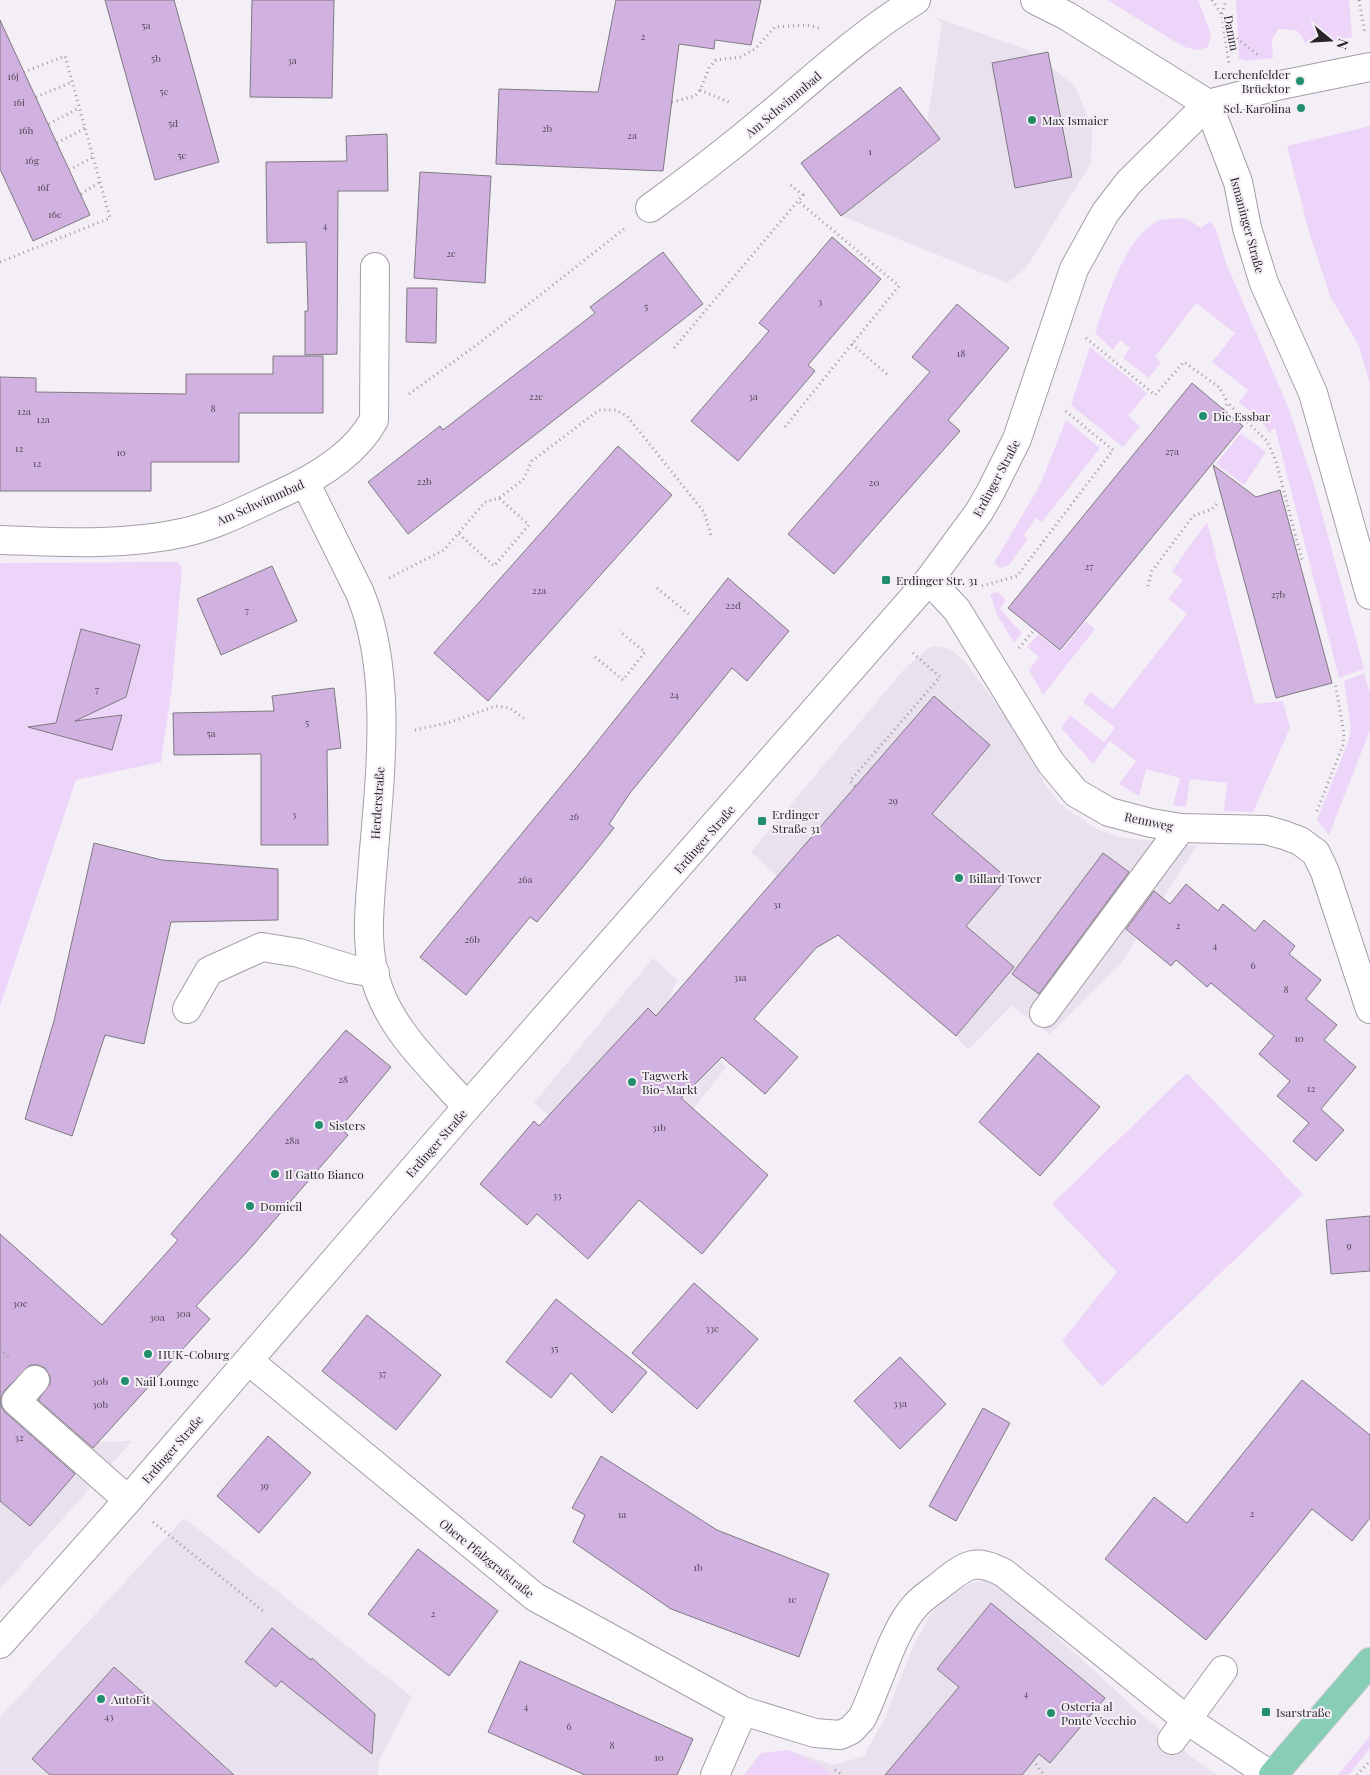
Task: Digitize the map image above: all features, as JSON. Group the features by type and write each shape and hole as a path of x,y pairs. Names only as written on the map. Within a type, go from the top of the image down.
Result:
{"main road":[{"path":"1271,1775 1370,1662"}],"street":[{"name":"Am Schwimmbad","path":"650,208 717,158 844,52 894,14 916,0"},
{"path":"1034,0 1067,16 1208,104 1281,85 1370,67"},
{"name":"Erdinger Straße","path":"0,1644 249,1361 466,1107 929,580 979,512 1017,439 1065,292 1074,269 1097,227 1129,182 1208,104"},
{"name":"Ismaninger Straße","path":"1208,104 1238,182 1247,228 1264,283 1313,393 1370,595"},
{"path":"374,420 375,267"},
{"name":"Am Schwimmbad","path":"0,540 52,542 117,540 183,533 222,520 305,482 354,447 365,436 374,420"},
{"name":"Herderstraße","path":"305,482 367,609 375,644 382,734 368,930 374,973 382,997 413,1048 466,1107"},
{"name":"Rennweg","path":"929,580 957,610 1051,763 1076,793 1109,812 1151,823 1181,828 1266,830 1304,844 1316,853 1325,872 1370,1009"},
{"path":"1044,1013 1181,828"},
{"path":"187,1009 209,971 262,947 299,952 351,970 374,973"},
{"name":"Obere Pfalzgrafstraße","path":"249,1361 535,1597 743,1711 815,1733 840,1735 851,1730 862,1718 903,1625 916,1605 963,1567 978,1564 992,1566 1004,1573 1179,1730 1271,1775"},
{"path":"35,1380 16,1401 128,1500"},
{"path":"1179,1730 1223,1670"},
{"path":"715,1775 743,1711"}],"path":[{"name":"Damm","path":"1212,0 1222,15 1229,71"},
{"path":"1222,15 1226,0"},
{"path":"672,102 695,96 700,90 709,68 716,60 740,57 755,49 774,27 806,25 824,29 844,52"},
{"path":"1225,29 1265,60"},
{"path":"0,262 110,218 64,56 24,72"},
{"path":"36,97 72,82"},
{"path":"48,124 79,108"},
{"path":"57,143 85,128"},
{"path":"69,170 93,157"},
{"path":"81,194 100,182"},
{"path":"674,348 802,195 789,184"},
{"path":"785,427 899,286 798,200"},
{"path":"374,420 478,344 650,208"},
{"path":"1082,334 1155,395 1184,362 1219,387 1228,403 1267,441 1276,461 1302,560"},
{"path":"852,344 888,375"},
{"path":"1223,409 1228,403"},
{"path":"982,586 1017,576 1113,450 1060,407"},
{"path":"360,593 444,550 485,502 499,498 523,480 532,461 599,410 616,410 626,416 704,512 711,535"},
{"path":"459,534 494,566 530,525 499,498"},
{"path":"1148,586 1152,570 1194,516 1212,509 1219,502"},
{"path":"657,588 690,615"},
{"path":"1024,642 1034,629"},
{"path":"595,657 623,680 645,652 619,631"},
{"path":"856,786 850,781 940,677 910,650"},
{"path":"1304,844 1343,744 1344,734 1336,682"},
{"path":"382,734 417,730 442,724 496,706 510,708 526,720"},
{"path":"128,1500 263,1611"},
{"path":"1033,1760 1044,1775"},
{"path":"1357,1775 1370,1761"}],"shaded area":[{"path":"1107,0 1198,0 1211,34 1208,47 1198,50 1184,47"},
{"path":"1236,0 1349,0 1352,37 1306,46 1302,36 1296,30 1278,29 1272,40 1273,58 1246,61 1239,59"},
{"path":"935,17 1028,50 1075,86 1092,129 1091,163 1026,268 1007,283 841,216 940,140 927,123 942,23"},
{"path":"1370,126 1370,384 1359,346 1330,296 1309,232 1287,146"},
{"path":"1177,218 1187,219 1201,228 1210,221 1216,229 1226,263 1289,409 1314,484 1364,669 1339,678 1275,428 1269,433 1262,422 1239,402 1248,390 1212,362 1235,333 1196,303 1155,357 1161,362 1149,378 1123,358 1130,348 1120,340 1113,350 1095,333 1118,271 1136,240 1146,229 1158,221"},
{"path":"1090,347 1147,393 1128,416 1140,426 1123,447 1071,405"},
{"path":"1066,420 1100,448 1042,522 1036,518 1024,535 1028,539 1009,565 1000,568 994,563 1040,485"},
{"path":"1241,433 1266,452 1244,485 1216,464"},
{"path":"1207,522 1255,704 1283,701 1290,728 1253,812 1224,811 1227,783 1190,779 1186,807 1173,805 1180,778 1146,769 1139,796 1119,784 1136,761 1110,741 1093,764 1061,728 1070,715 1104,742 1115,728 1083,702 1090,692 1113,709 1187,614 1168,599 1183,580 1172,571"},
{"path":"177,562 182,568 172,687 161,762 76,780 0,1006 0,563"},
{"path":"998,592 1006,600 1000,609 1022,633 1014,643 997,614 990,594"},
{"path":"1085,621 1095,629 1043,695 1029,670 1039,657 1027,647 1038,634 1061,652"},
{"path":"932,646 950,649 965,662 1010,723 1048,789 1059,803 1093,827 1117,837 1197,846 1120,965 1050,1034 1011,1006 968,1050 956,1036 849,943 751,852 906,667"},
{"path":"1364,673 1370,694 1370,730 1329,835 1317,820 1348,742 1351,727 1344,681"},
{"path":"653,958 677,980 667,1004 726,1067 634,1186 534,1103"},
{"path":"1187,1073 1303,1194 1102,1387 1062,1341 1117,1272 1052,1204"},
{"path":"0,1364 91,1442 132,1441 0,1589"},
{"path":"184,1518 412,1697 379,1760 378,1775 0,1775 0,1717"},
{"path":"986,1580 1006,1590 1137,1710 1193,1758 1218,1775 744,1775 761,1753 788,1750 834,1765 864,1756 886,1716 911,1651 930,1615 956,1587"},
{"path":"1370,1736 1370,1748 1349,1775 1338,1775"},
{"path":"788,1750 818,1764 834,1775 744,1775 761,1753"}],"building":[{"path":"105,0 174,0 219,162 155,180"},
{"path":"252,0 334,0 332,98 250,97"},
{"path":"616,0 761,0 751,45 715,40 714,49 679,44 663,171 496,164 499,89 598,92"},
{"path":"0,20 90,215 33,241 0,169"},
{"name":"Max Ismaier","path":"1048,52 1072,177 1015,188 992,63"},
{"path":"900,87 940,139 841,216 801,163"},
{"path":"387,134 388,191 338,191 337,354 305,355 305,311 308,311 306,242 267,243 266,162 347,161 346,136"},
{"path":"420,172 491,176 485,283 414,278"},
{"path":"832,237 881,279 808,365 815,371 738,461 691,421 769,331 759,323"},
{"path":"663,252 703,304 408,534 368,482 440,426 443,430 595,313 590,307"},
{"path":"407,288 437,288 436,343 406,342"},
{"path":"957,304 1009,348 948,420 960,431 834,574 788,534 930,372 912,357"},
{"path":"273,356 323,356 323,413 239,413 239,462 151,462 151,491 0,491 0,377 36,378 36,392 186,394 186,374 273,374"},
{"path":"1192,383 1243,426 1060,650 1008,608"},
{"path":"618,446 672,495 488,701 434,653"},
{"path":"1213,465 1256,497 1280,490 1332,683 1276,698"},
{"path":"272,566 297,621 221,655 197,599"},
{"path":"728,578 789,631 747,681 732,668 630,793 609,824 614,828 582,868 537,922 530,917 466,995 420,957 585,757"},
{"path":"81,629 140,645 126,697 75,721 122,715 112,750 28,727 56,723"},
{"path":"334,688 341,748 327,750 328,845 261,845 261,754 174,755 173,713 274,711 272,696"},
{"path":"934,696 990,745 932,814 1007,878 966,926 1014,967 956,1036 838,935 816,948 754,1019 798,1057 765,1094 722,1057 681,1098 768,1175 702,1254 639,1200 588,1259 537,1214 527,1225 480,1184 534,1121 539,1126 648,1008 656,1016"},
{"path":"94,843 162,860 278,869 278,920 171,922 144,1044 105,1035 72,1136 25,1119 54,1021"},
{"path":"1103,853 1129,872 1039,994 1012,974"},
{"path":"1186,884 1218,911 1223,904 1255,931 1264,920 1295,946 1289,954 1321,980 1306,999 1337,1025 1324,1040 1356,1067 1321,1109 1344,1130 1316,1161 1293,1141 1309,1123 1277,1096 1290,1081 1259,1054 1274,1036 1211,983 1207,987 1176,960 1171,966 1126,929 1154,891 1170,904"},
{"path":"346,1030 391,1067 340,1128 348,1135 246,1253 196,1306 210,1319 93,1448 38,1400 50,1384 50,1376 45,1368 38,1365 30,1365 4,1391 1,1398 1,1406 5,1412 75,1474 30,1526 0,1501 0,1234 102,1325 178,1240 171,1234"},
{"path":"1038,1053 1100,1107 1040,1176 979,1122"},
{"path":"1370,1216 1370,1271 1331,1274 1326,1220"},
{"path":"694,1283 758,1339 697,1409 632,1353"},
{"path":"556,1299 647,1372 612,1413 571,1373 551,1398 506,1362"},
{"path":"367,1315 441,1375 396,1430 322,1371"},
{"path":"900,1357 946,1404 900,1449 854,1401"},
{"path":"1302,1380 1370,1435 1370,1518 1352,1541 1312,1509 1206,1640 1105,1559 1154,1497 1187,1523"},
{"path":"983,1408 1010,1423 956,1521 929,1506"},
{"path":"268,1436 311,1473 259,1533 217,1496"},
{"path":"601,1456 717,1530 829,1574 799,1657 671,1609 573,1542 585,1515 572,1508"},
{"path":"418,1549 498,1611 449,1676 368,1614"},
{"path":"991,1603 1105,1698 1050,1763 1039,1754 1022,1775 885,1775 959,1687 937,1669"},
{"path":"272,1628 311,1660 312,1658 375,1714 372,1754 281,1681 276,1687 245,1662"},
{"path":"520,1661 693,1739 677,1775 585,1775 488,1732"},
{"path":"114,1667 234,1775 50,1775 32,1759"}],"place":[{"name":"Lerchenfelder Brücktor","path":"1300,81"},
{"name":"Sel. Karolina","path":"1301,108"},
{"name":"Max Ismaier","path":"1032,120"},
{"name":"Die Essbar","path":"1203,416"},
{"name":"Erdinger Str. 31","path":"886,580"},
{"name":"Erdinger Straße 31","path":"762,821"},
{"name":"Billard Tower","path":"959,878"},
{"name":"Tagwerk Bio-Markt","path":"632,1082"},
{"name":"Sisters","path":"319,1125"},
{"name":"Il Gatto Bianco","path":"275,1174"},
{"name":"Domicil","path":"250,1206"},
{"name":"HUK-Coburg","path":"148,1354"},
{"name":"Nail Lounge","path":"125,1381"},
{"name":"AutoFit","path":"101,1699"},
{"name":"Isarstraße","path":"1266,1712"},
{"name":"Osteria al Ponte Vecchio","path":"1051,1713"}]}
